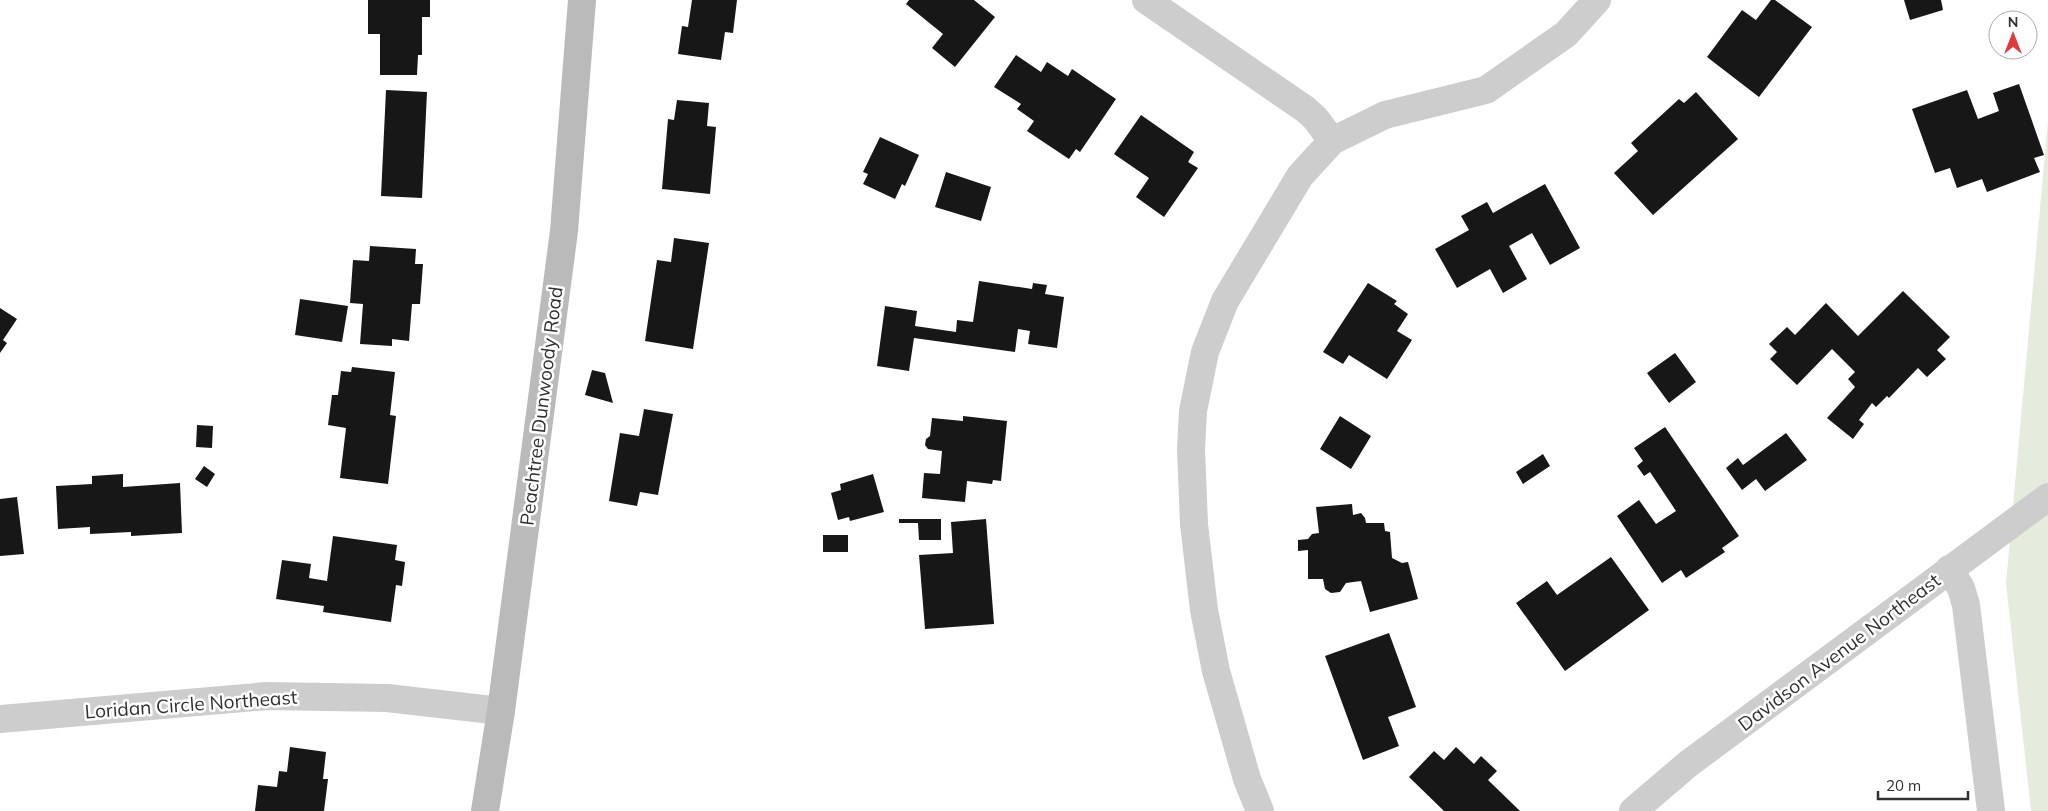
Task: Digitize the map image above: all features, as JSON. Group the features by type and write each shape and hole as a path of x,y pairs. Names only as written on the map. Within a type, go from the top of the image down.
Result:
{"main road":[{"name":"Peachtree Dunwoody Road","path":"485,811 501,711 564,231 582,0"}],"street":[{"path":"1146,0 1305,109 1316,119 1332,141"},
{"path":"1260,811 1247,779 1216,671 1204,610 1194,524 1191,449 1193,411 1205,352 1225,301 1300,176 1332,141 1385,115 1486,90 1566,34 1597,0"},
{"name":"Davidson Avenue Northeast","path":"1633,811 1688,764 2048,497"},
{"path":"1949,569 1961,588 1966,605 1991,811"},
{"name":"Loridan Circle Northeast","path":"0,719 267,696 387,698 501,711"}],"shaded area":[{"path":"2048,120 2048,811 2031,811 2006,583"}],"building":[{"path":"368,0 430,0 430,17 422,17 422,55 418,55 417,75 380,75 380,34 368,34"},
{"path":"692,0 737,0 733,33 725,32 721,60 678,54 682,26 688,27"},
{"path":"909,0 974,0 995,17 955,67 932,48 943,34 906,4"},
{"path":"1771,0 1775,0 1812,27 1759,97 1707,57 1742,10 1756,20"},
{"path":"1904,0 1941,0 1943,10 1910,20"},
{"path":"1016,55 1041,72 1047,62 1068,76 1072,69 1116,99 1080,152 1076,149 1069,159 1027,131 1034,121 1017,109 1021,104 994,87"},
{"path":"2019,84 2044,155 2034,158 2040,172 1987,192 1982,179 1957,188 1950,168 1935,173 1912,109 1967,90 1978,119 1999,111 1993,93"},
{"path":"386,90 427,92 422,198 381,196"},
{"path":"1696,92 1738,139 1653,215 1614,173 1638,151 1631,143 1679,99 1684,103"},
{"path":"677,100 709,103 707,126 716,127 710,194 662,189 668,119 674,120"},
{"path":"1141,115 1194,152 1188,162 1198,168 1164,217 1136,197 1149,178 1114,154"},
{"path":"880,137 919,155 905,186 902,184 895,199 863,184 868,174 863,172"},
{"path":"946,172 991,187 981,221 935,207"},
{"path":"1545,184 1580,248 1550,265 1532,233 1509,246 1527,279 1503,293 1490,269 1457,288 1435,249 1469,230 1461,216 1487,202 1493,213"},
{"path":"674,238 709,243 693,349 645,341 657,260 671,262"},
{"path":"370,246 416,249 415,264 423,264 420,304 412,304 409,341 392,339 392,346 360,344 363,304 350,303 353,260 369,261"},
{"path":"979,281 1032,289 1033,283 1047,285 1045,294 1064,297 1057,348 1028,344 1030,331 1018,329 1015,352 914,338 909,371 877,366 885,306 917,311 915,326 956,332 957,320 973,322"},
{"path":"1368,283 1397,301 1394,304 1408,314 1397,331 1412,340 1387,379 1349,355 1343,364 1323,352"},
{"path":"1903,291 1950,337 1937,350 1946,359 1927,377 1918,368 1889,398 1887,396 1876,407 1872,403 1859,420 1864,424 1853,439 1827,418 1855,387 1848,379 1855,372 1832,349 1797,385 1770,359 1777,352 1769,344 1787,327 1795,335 1826,303 1858,336"},
{"path":"300,299 348,306 342,342 295,335"},
{"path":"0,308 17,319 3,340 7,343 0,353"},
{"path":"1675,353 1696,382 1669,403 1647,373"},
{"path":"352,367 395,372 390,415 396,416 388,484 340,478 346,428 328,425 332,395 338,395 341,371 351,372"},
{"path":"592,370 605,373 613,403 585,395"},
{"path":"644,409 673,414 658,495 640,492 637,506 609,501 620,433 639,436"},
{"path":"963,416 1007,421 1001,481 993,480 992,484 967,481 965,502 922,498 924,473 940,474 942,451 928,449 925,445 926,439 930,436 932,418 963,421"},
{"path":"1340,416 1371,436 1351,469 1320,449"},
{"path":"197,425 213,426 212,448 196,447"},
{"path":"1665,427 1739,536 1722,548 1725,552 1686,578 1681,570 1662,583 1617,516 1639,500 1656,524 1676,511 1650,472 1644,476 1637,466 1643,461 1634,448"},
{"path":"1786,433 1807,460 1765,491 1756,479 1742,490 1726,468 1738,458 1743,465"},
{"path":"1543,454 1550,466 1523,484 1516,472"},
{"path":"204,466 215,474 207,487 195,479"},
{"path":"123,474 123,487 180,483 182,533 131,536 131,532 90,534 90,527 58,529 56,486 92,484 92,476"},
{"path":"873,474 884,512 850,521 849,517 838,520 831,493 841,490 840,484"},
{"path":"17,497 24,554 0,556 0,499"},
{"path":"1352,504 1353,515 1361,513 1366,523 1384,523 1385,531 1390,532 1392,558 1402,563 1408,562 1418,599 1370,612 1361,581 1346,583 1340,592 1331,593 1325,589 1323,579 1308,579 1308,550 1298,551 1298,540 1308,539 1312,534 1319,533 1316,507"},
{"path":"899,519 941,519 941,540 919,540 918,523 899,523"},
{"path":"986,519 994,624 925,629 919,555 953,553 951,522"},
{"path":"823,535 848,535 848,552 823,552"},
{"path":"333,536 397,545 395,560 405,562 402,586 396,585 391,622 323,612 324,606 276,599 282,560 311,564 309,578 327,581"},
{"path":"1611,557 1649,610 1565,671 1516,603 1547,581 1557,595"},
{"path":"1389,633 1416,707 1388,717 1399,746 1363,760 1325,656"},
{"path":"290,747 326,752 323,779 328,779 324,811 255,811 258,785 277,787 279,771 287,772"},
{"path":"1456,747 1474,764 1481,756 1497,771 1488,780 1520,811 1444,811 1409,777 1434,751 1444,760"}]}
